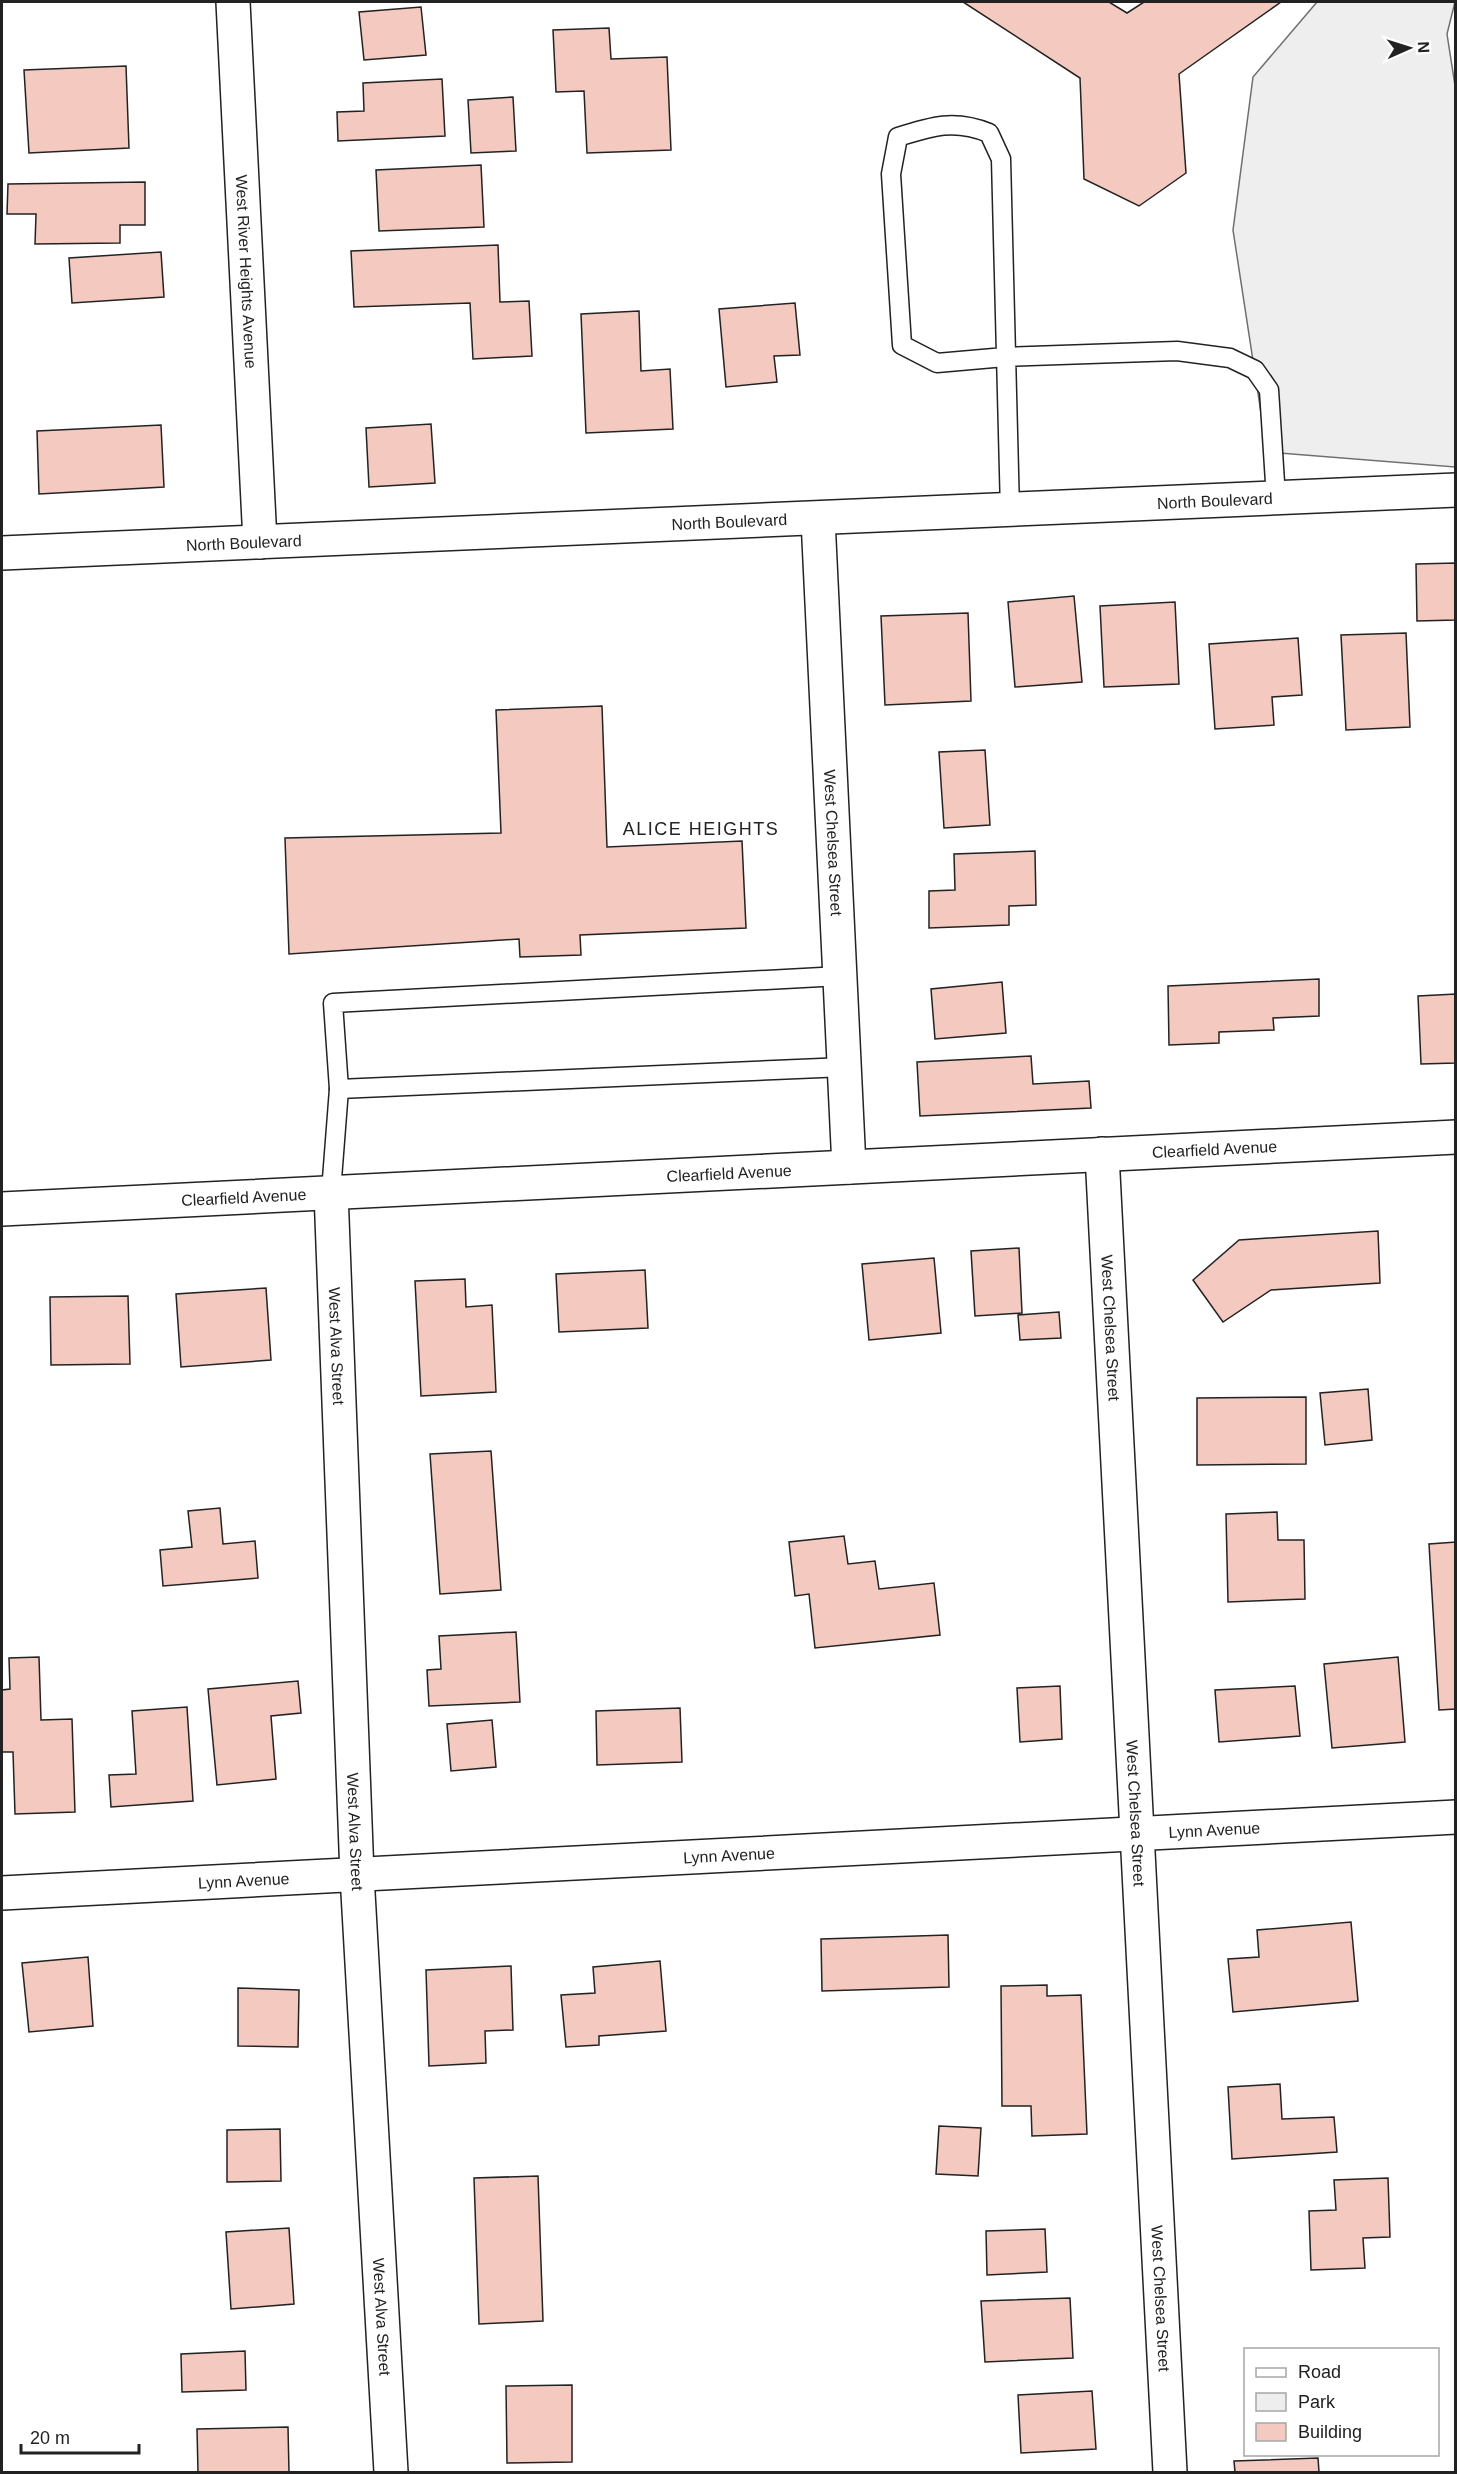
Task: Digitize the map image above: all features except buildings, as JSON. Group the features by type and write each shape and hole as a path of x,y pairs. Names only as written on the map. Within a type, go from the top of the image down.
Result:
{"street":[{"name":"West River Heights Avenue","path":"233,2 260,542"},
{"name":"North Boulevard","path":"2,553 1455,490"},
{"name":"West Chelsea Street","path":"818,519 849,1167"},
{"name":"Clearfield Avenue","path":"2,1209 1455,1137"},
{"name":"West Chelsea Street","path":"1102,1154 1170,2472"},
{"name":"West Alva Street","path":"332,1192 357,1875 391,2472"},
{"name":"Lynn Avenue","path":"2,1893 1455,1817"}],"lane":[{"path":"1010,511 1005,357 1001,159 989,133 970,125 936,125 898,137 891,174 902,345 937,363 1005,357 1176,351 1230,358 1256,370 1269,390 1276,498"},
{"path":"332,1192 339,1089 333,1004 840,976"},
{"path":"339,1089 845,1067"}],"green space":[{"path":"1317,2 1455,2 1447,34 1456,92 1455,467 1267,452 1233,230 1253,77"}],"district":[{"name":"ALICE HEIGHTS","path":"701,829"}]}
